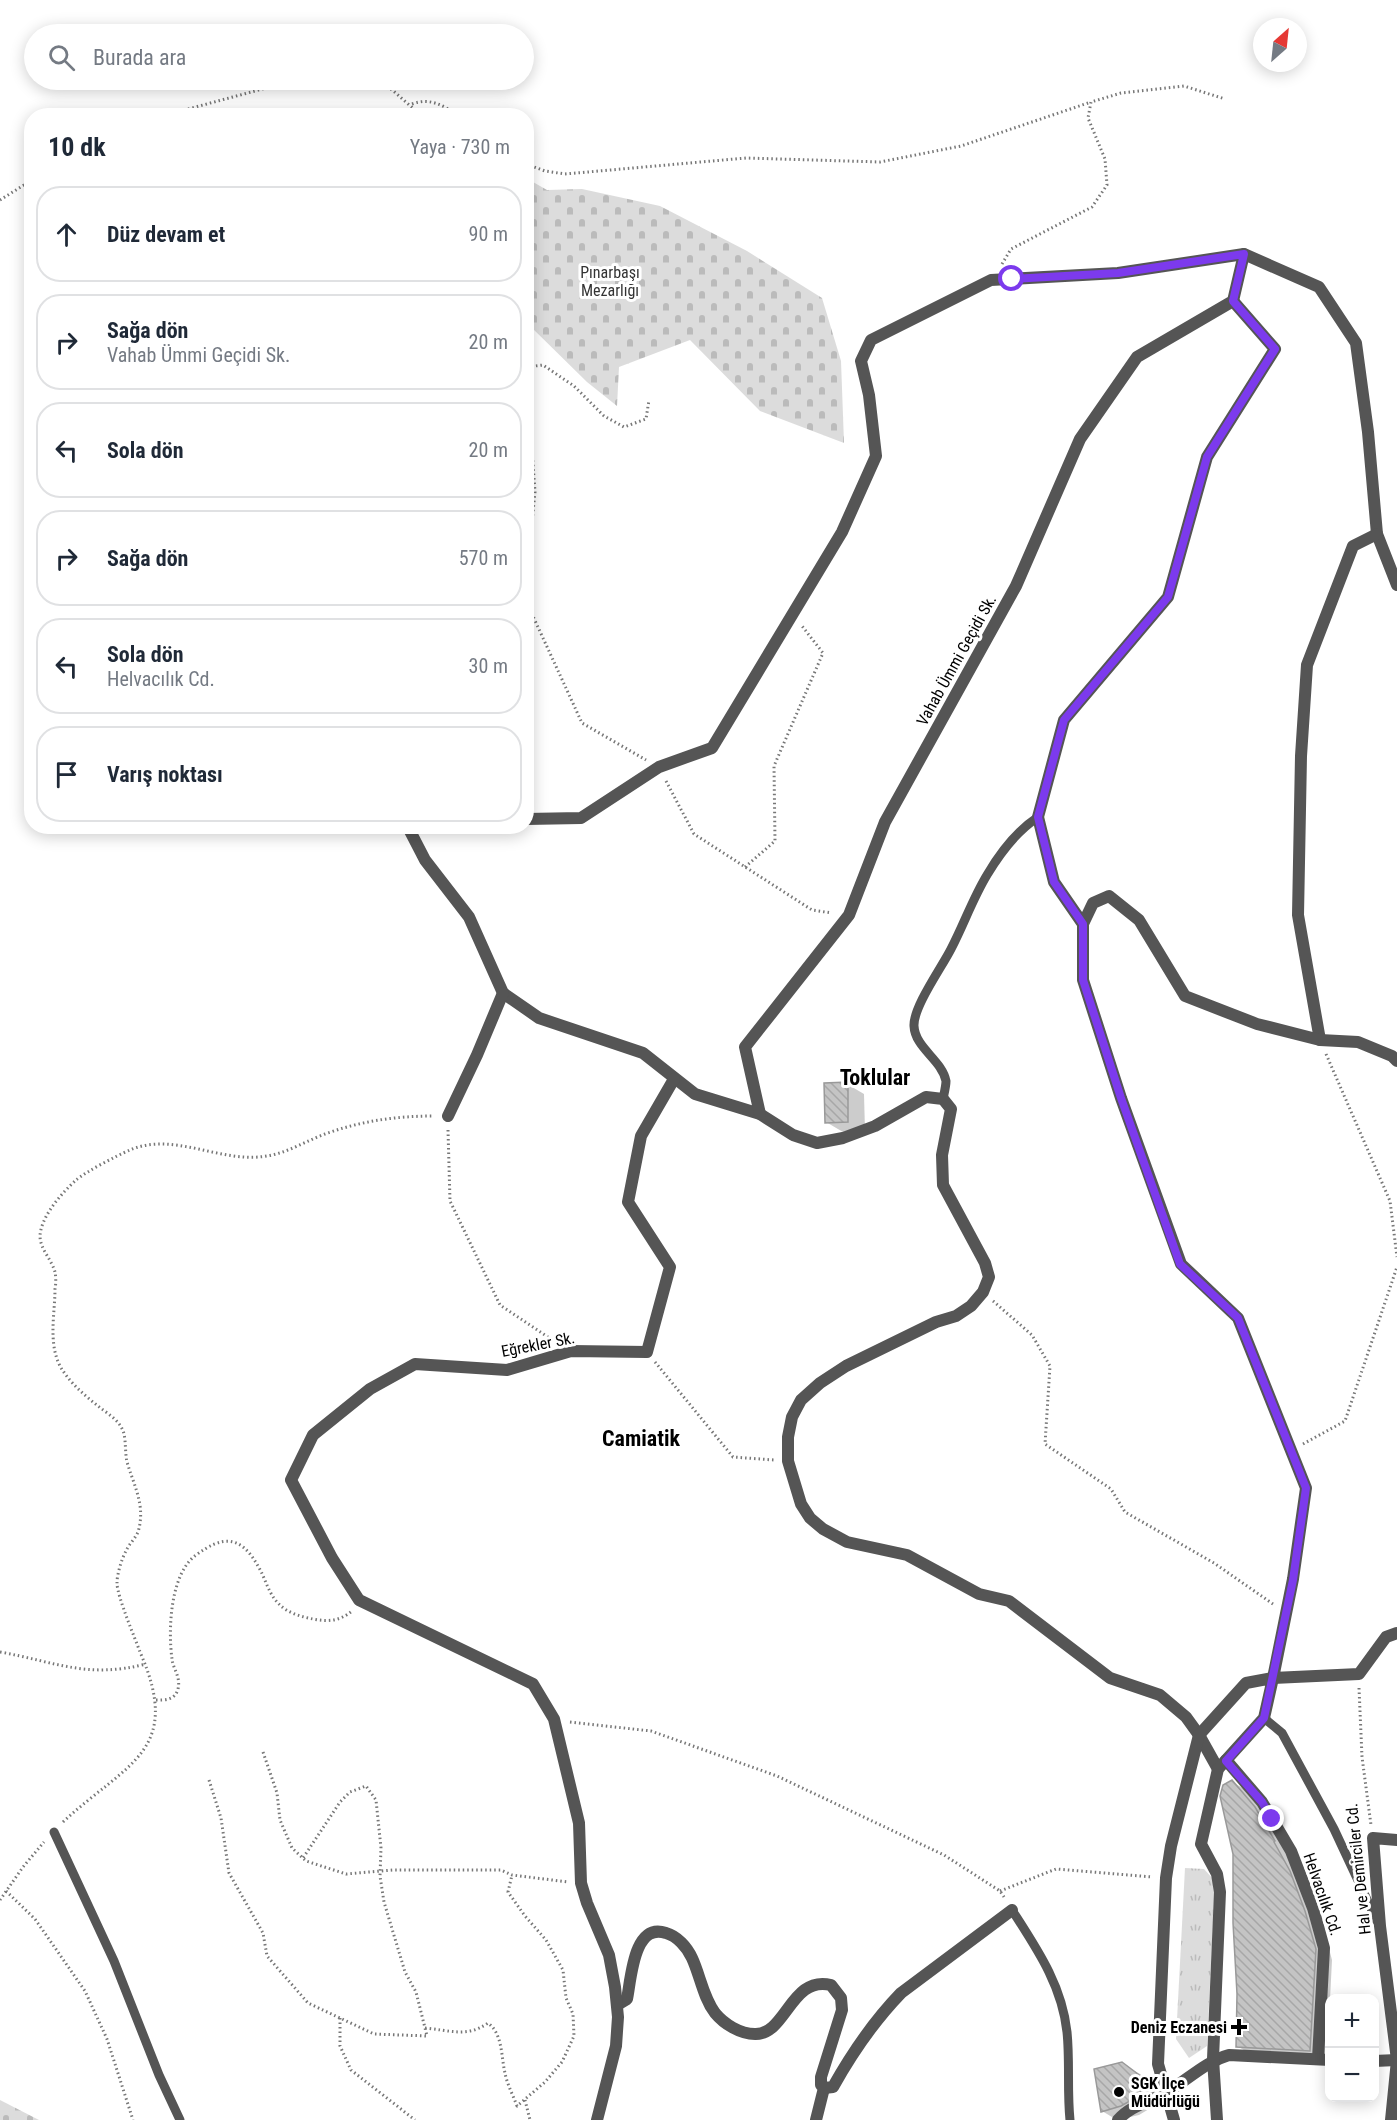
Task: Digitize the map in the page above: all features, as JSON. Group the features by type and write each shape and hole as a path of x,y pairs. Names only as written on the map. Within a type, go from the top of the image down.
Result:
{"street":[{"path":"1083,924 1054,882 1038,817 1064,720 1168,597 1207,457 1275,349 1233,301 1244,254"},
{"path":"534,819 581,818 659,767 712,748 842,532 876,456 869,395 861,361 871,340 991,280 1118,273 1244,254 1319,287 1356,343 1368,432 1377,534 1397,585"},
{"name":"Vahab Ümmi Geçidi Sk.","path":"760,1114 745,1047 849,915 885,822 1016,586 1080,439 1137,357 1233,301"},
{"path":"1320,1040 1298,915 1301,756 1307,665 1353,546 1377,534"},
{"path":"412,834 425,860 469,917 503,993 539,1018 643,1053 695,1094 760,1114 793,1135 817,1143 843,1138 875,1126 926,1097 943,1099 951,1109 942,1155 943,1185 985,1263 988,1277 983,1292"},
{"path":"1217,2120 1213,2060 1220,1892 1217,1874 1201,1844 1222,1765 1264,1718 1293,1580 1306,1488 1238,1318 1180,1264 1121,1098 1083,980 1083,924 1093,903 1109,896 1139,920 1185,996 1257,1024 1320,1040 1358,1042 1392,1056 1397,1061"},
{"path":"448,1116 503,993"},
{"path":"647,1352 670,1267 628,1202 641,1136 674,1079"},
{"name":"Helvacılık Cd.","path":"983,1292 971,1306 956,1316 936,1322 861,1358 820,1383 801,1400 792,1417 788,1437 788,1461 801,1504 810,1518 823,1529 847,1542 907,1555 979,1594 1009,1601 1110,1678 1160,1695 1186,1717 1222,1765 1262,1802 1291,1851 1313,1908 1324,1947 1324,2059"},
{"name":"Eğrekler Sk.","path":"359,1600 332,1558 291,1480 313,1434 370,1389 415,1364 507,1370 571,1351 647,1352"},
{"path":"359,1600 534,1684 554,1719 579,1822 581,1883 609,1955 617,2005 616,2046 597,2120"},
{"path":"1174,2120 1158,2064 1166,1878 1171,1846 1199,1735 1246,1683 1273,1678 1359,1674 1386,1637 1397,1633"},
{"path":"1373,1838 1397,1840"},
{"name":"Hal ve Demirciler Cd.","path":"1373,1838 1380,1926 1397,2060 1391,2120"},
{"path":"824,2088 833,2087 885,2009 901,1993 1012,1910"},
{"path":"617,2005 627,2000 633,1962 643,1939 659,1932 670,1935 686,1949 716,2014 729,2025 747,2033 758,2034 770,2029 807,1986 817,1983 831,1985 841,1998 842,2010 821,2077 821,2085 824,2088 816,2120"},
{"path":"1118,2120 1126,2111 1167,2092 1213,2060 1229,2055 1324,2059"},
{"path":"1379,2061 1397,2060"}],"lane":[{"path":"943,1099 946,1081 917,1035 914,1027 916,1011 951,948 987,875 1009,844 1038,817"},
{"path":"1264,1718 1282,1733 1335,1828 1380,1926"},
{"path":"54,1832 114,1961 159,2075 180,2120"},
{"path":"1012,1910 1045,1962 1059,1996 1068,2047 1070,2120"}],"path":[{"path":"534,167 565,174 746,158 880,162 961,146 1121,93 1184,86 1225,99"},
{"path":"192,108 259,90"},
{"path":"392,90 414,108"},
{"path":"411,105 423,100 434,102 445,108"},
{"path":"991,280 1011,249 1092,207 1107,185 1105,159 1088,118 1090,102"},
{"path":"0,200 24,185"},
{"path":"534,366 543,365 573,386 604,416 624,427 646,419 649,400"},
{"path":"534,476 534,502"},
{"path":"744,867 775,841 774,766 823,653 794,615"},
{"path":"534,619 582,723 659,767 694,834 812,910 849,915"},
{"path":"1320,1040 1390,1202 1397,1257"},
{"path":"0,1900 23,1867 54,1832 88,1800 136,1761 150,1738 156,1713 156,1700 146,1664 117,1583 126,1550 137,1535 141,1504 126,1460 124,1431 113,1417 76,1387 60,1365 54,1347 55,1270 40,1237 44,1221 58,1200 77,1179 129,1151 144,1146 160,1144 232,1155 269,1156 327,1133 364,1122 405,1116 448,1116 450,1201 500,1305 571,1351"},
{"path":"1291,1450 1345,1421 1397,1268"},
{"path":"983,1292 1032,1335 1050,1366 1045,1444 1112,1489 1125,1512 1214,1563 1286,1613"},
{"path":"647,1352 733,1457 788,1461"},
{"path":"156,1700 169,1700 178,1688 178,1673 172,1661 171,1612 181,1576 192,1558 219,1541 231,1540 245,1548 258,1566 273,1596 281,1606 293,1613 326,1622 340,1619 351,1612 359,1600"},
{"path":"0,1652 71,1669 89,1671 126,1669 146,1664"},
{"name":"Hal ve Demirciler Cd.","path":"1359,1674 1362,1757 1373,1838"},
{"path":"554,1719 651,1731 777,1776 944,1856 1000,1891 1012,1910"},
{"path":"263,1752 277,1793 280,1821 292,1848 306,1861 346,1874 380,1871 501,1869 512,1875 581,1883"},
{"path":"209,1780 221,1818 229,1873 263,1933 267,1956 308,2003 374,2034 427,2036 416,1992 405,1972 384,1902 376,1800 366,1786 350,1792 340,1802 303,1858"},
{"path":"1000,1891 1056,1869 1166,1878"},
{"path":"424,2028 454,2032 477,2031 488,2023 495,2028 505,2075 517,2106 562,2062 574,2036 573,2014 566,1998 563,1970 546,1940 508,1892 512,1875"},
{"path":"6,1891 35,1919 85,1991 106,2039 133,2120"},
{"path":"340,2018 340,2046 351,2070 415,2120"},
{"path":"525,2100 530,2120"}],"green space":[{"name":"Pınarbaşı Mezarlığı","path":"534,183 547,190 582,189 660,206 747,251 822,298 841,361 844,443 760,411 690,340 619,367 617,406 587,382 534,330"},
{"path":"1185,1868 1204,1869 1215,1881 1207,2046 1189,2058 1176,2039"},
{"path":"0,2100 39,2120 0,2120"}],"building":[{"path":"848,1082 848,1122 825,1123 824,1083"},
{"path":"1232,1780 1255,1807 1290,1871 1316,1949 1310,2051 1236,2047 1237,1994 1233,1923 1233,1854 1220,1796 1223,1785"},
{"name":"SGK İlçe Müdürlüğü","path":"1122,2062 1147,2081 1137,2097 1121,2106 1101,2112 1094,2069"}],"place":[{"name":"Deniz Eczanesi","path":"1239,2027"},
{"name":"SGK İlçe Müdürlüğü","path":"1119,2092"}],"district":[{"name":"Toklular","path":"875,1077"},
{"name":"Camiatik","path":"641,1438"}],"route":[{"path":"1012,279 1118,273 1244,254 1233,301 1275,349 1207,457 1168,597 1064,720 1038,817 1054,882 1083,924 1083,980 1121,1098 1180,1264 1238,1318 1306,1488 1293,1580 1264,1718 1226,1761 1262,1802 1272,1819"}]}
